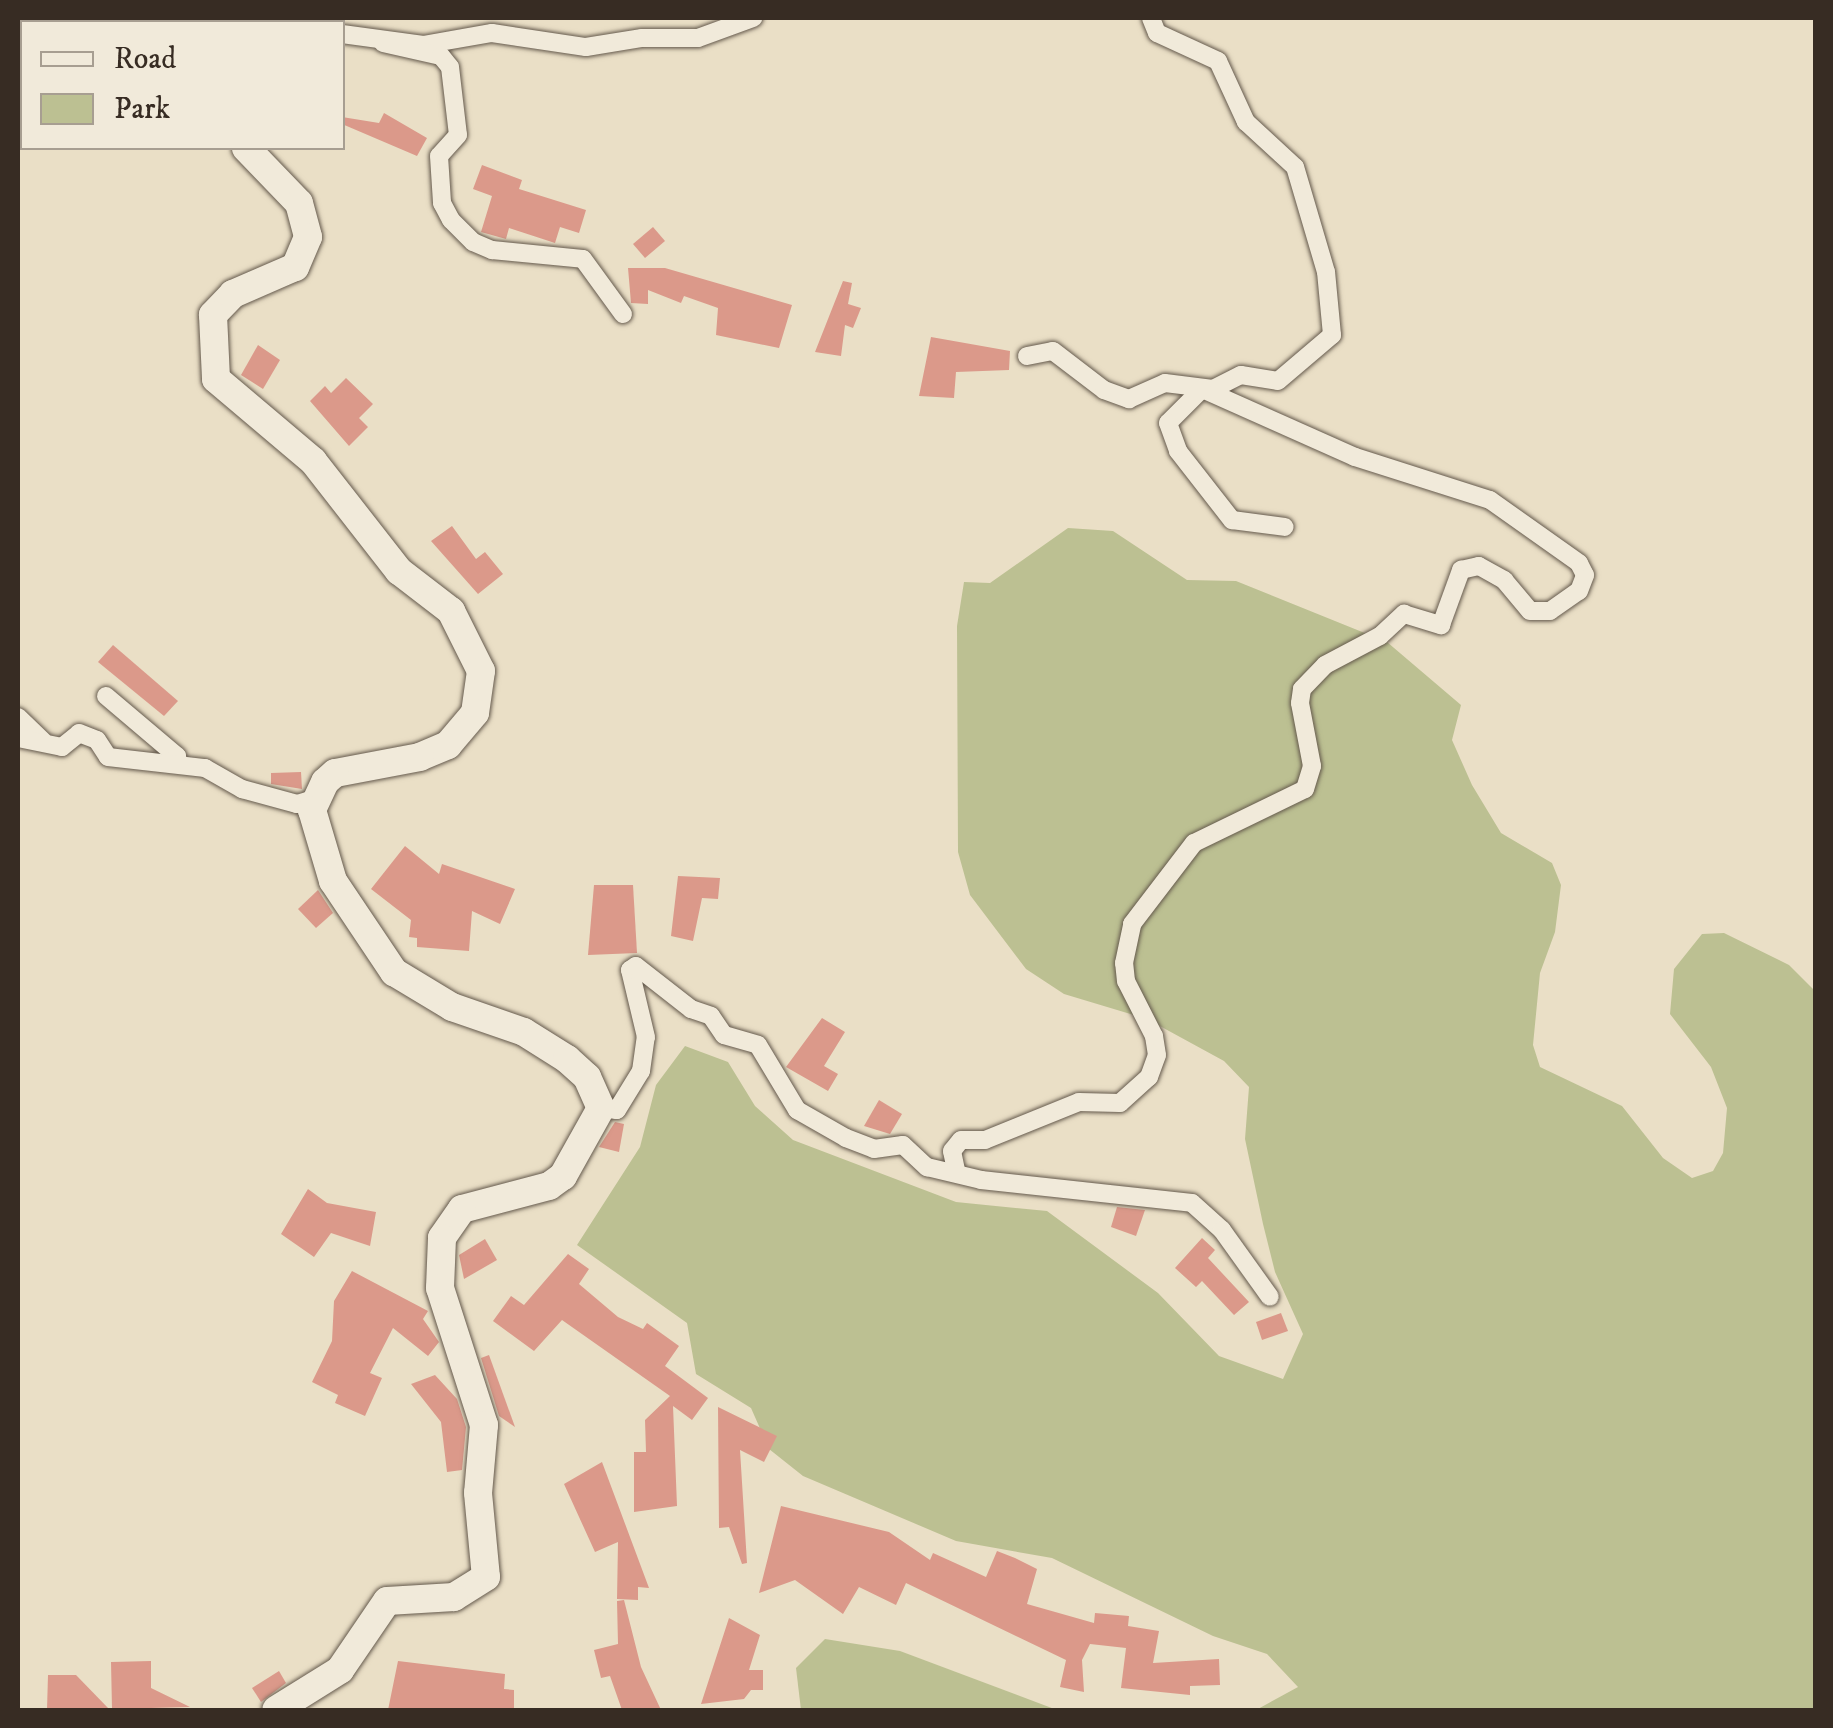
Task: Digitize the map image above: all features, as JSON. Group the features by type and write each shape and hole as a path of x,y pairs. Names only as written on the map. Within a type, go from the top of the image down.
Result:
{"street":[{"path":"192,20 247,18"},
{"path":"383,43 423,45 492,33 586,47 642,38 698,38 753,18"},
{"path":"1150,18 1157,33 1218,61 1246,122 1296,167 1326,272 1332,336 1285,378 1241,375 1202,389 1168,423 1178,451 1232,520 1285,527"},
{"path":"345,35 442,56 450,68 458,135 439,156 442,202 451,220 473,242 492,250 582,259 622,314"},
{"path":"248,150 298,203 308,237 295,267 233,294 212,315 216,379 312,461 399,571 452,611 481,672 474,713 448,745 420,757 335,772 313,800"},
{"path":"956,1170 952,1151 961,1140 986,1140 1078,1102 1120,1103 1148,1077 1157,1056 1154,1036 1126,982 1124,962 1132,924 1194,843 1305,790 1312,766 1300,704 1302,689 1325,664 1380,636 1404,614 1440,625 1461,570 1479,566 1504,580 1530,611 1550,612 1578,591 1585,575 1580,562 1490,500 1355,458 1202,389 1165,384 1122,398 1054,351 1027,356"},
{"path":"106,696 177,756 178,764"},
{"path":"18,718 48,743"},
{"path":"18,738 62,747 79,733 97,740 108,757 205,768 229,784 276,799 313,800"},
{"path":"313,800 333,881 385,963 452,1008 524,1032 566,1059 587,1077 602,1108"},
{"path":"602,1108 618,1110 642,1071 646,1037 630,970 636,966 691,1009 711,1016 724,1036 758,1044 808,1116 846,1138 874,1148 904,1146 927,1167 956,1170 1024,1188 1140,1192 1157,1202 1192,1203 1222,1230 1270,1297"},
{"path":"276,1710 340,1670 387,1601 454,1597 486,1578 478,1493 484,1425 440,1288 442,1238 462,1209 549,1186 563,1176 602,1108"}],"green space":[{"path":"1068,528 1113,531 1187,580 1236,581 1387,642 1461,705 1452,740 1472,785 1501,833 1552,863 1561,885 1555,932 1540,973 1533,1045 1540,1067 1622,1106 1663,1158 1692,1178 1713,1171 1723,1153 1727,1108 1711,1067 1670,1014 1674,969 1702,934 1724,933 1789,965 1815,991 1815,1710 1256,1710 1298,1687 1267,1654 1213,1636 1052,1558 956,1541 803,1476 769,1449 751,1408 696,1374 687,1323 577,1245 640,1147 656,1085 685,1046 728,1062 755,1106 793,1140 956,1202 1047,1211 1158,1293 1219,1356 1283,1379 1303,1334 1275,1272 1263,1224 1245,1139 1249,1087 1224,1061 1147,1019 1064,994 1026,969 970,895 958,852 957,626 964,582 990,583"},
{"path":"825,1639 900,1651 1057,1710 801,1710 796,1668"}],"building":[{"path":"384,113 427,138 417,156 345,125 345,117 379,123"},
{"path":"482,165 522,180 519,189 586,210 579,233 560,227 555,243 509,228 506,239 481,232 492,196 473,189"},
{"path":"653,227 665,241 645,258 633,244"},
{"path":"628,268 665,268 792,305 779,348 716,335 718,308 684,296 681,303 648,290 648,304 631,303"},
{"path":"843,281 852,283 848,304 861,308 853,328 845,325 841,356 815,352"},
{"path":"931,337 1010,351 1009,370 956,372 954,398 919,396"},
{"path":"258,345 280,360 263,389 241,375"},
{"path":"346,378 373,404 359,418 368,427 349,446 310,401 325,386 331,393"},
{"path":"452,526 476,559 485,552 503,574 478,594 431,541"},
{"path":"113,645 178,701 164,716 98,662"},
{"path":"301,772 302,789 271,784 271,773"},
{"path":"405,846 439,874 442,864 515,889 500,924 472,911 469,951 417,947 417,938 409,937 411,920 371,889"},
{"path":"678,876 720,878 718,899 702,898 693,941 671,936"},
{"path":"594,885 633,885 637,953 588,955"},
{"path":"318,890 333,913 316,928 298,909"},
{"path":"822,1018 845,1032 824,1066 838,1074 828,1091 786,1067"},
{"path":"879,1100 902,1114 890,1134 864,1126"},
{"path":"615,1122 624,1124 619,1152 599,1147"},
{"path":"308,1189 327,1203 376,1212 370,1246 331,1233 314,1257 281,1234"},
{"path":"1117,1207 1145,1210 1136,1236 1111,1227"},
{"path":"1202,1238 1215,1250 1208,1258 1249,1302 1234,1315 1202,1281 1196,1287 1175,1268"},
{"path":"485,1239 497,1260 464,1279 459,1255"},
{"path":"568,1254 589,1269 579,1284 618,1317 643,1329 647,1323 679,1346 665,1366 708,1398 692,1420 673,1406 677,1506 634,1512 634,1452 646,1452 645,1420 670,1396 562,1320 534,1351 493,1321 511,1296 524,1305"},
{"path":"352,1271 428,1311 423,1319 439,1342 428,1356 393,1328 370,1373 382,1378 365,1416 335,1403 338,1395 312,1382 332,1341 334,1301"},
{"path":"1281,1313 1288,1331 1262,1340 1256,1322"},
{"path":"489,1355 515,1427 499,1416 481,1358"},
{"path":"435,1375 457,1399 466,1427 462,1470 447,1472 441,1422 411,1384"},
{"path":"718,1407 777,1436 764,1462 740,1450 747,1563 742,1564 729,1527 719,1528"},
{"path":"602,1462 649,1588 638,1587 638,1600 617,1599 618,1542 595,1552 564,1484"},
{"path":"781,1506 889,1532 930,1560 933,1553 986,1577 997,1551 1015,1558 1037,1569 1027,1604 1094,1623 1095,1613 1129,1616 1128,1626 1159,1631 1153,1663 1219,1659 1220,1685 1190,1686 1190,1695 1121,1688 1126,1648 1090,1644 1082,1660 1084,1692 1060,1687 1066,1660 906,1583 896,1605 859,1587 843,1614 795,1580 759,1593"},
{"path":"624,1600 641,1667 661,1710 622,1710 610,1676 601,1678 594,1650 618,1644 617,1601"},
{"path":"729,1618 760,1635 749,1670 763,1670 763,1690 751,1690 744,1699 701,1704"},
{"path":"151,1661 151,1688 190,1707 112,1709 111,1662"},
{"path":"398,1661 505,1674 504,1689 514,1690 514,1710 388,1710"},
{"path":"279,1671 286,1683 261,1702 252,1688"},
{"path":"48,1675 76,1675 109,1709 47,1710"}]}
